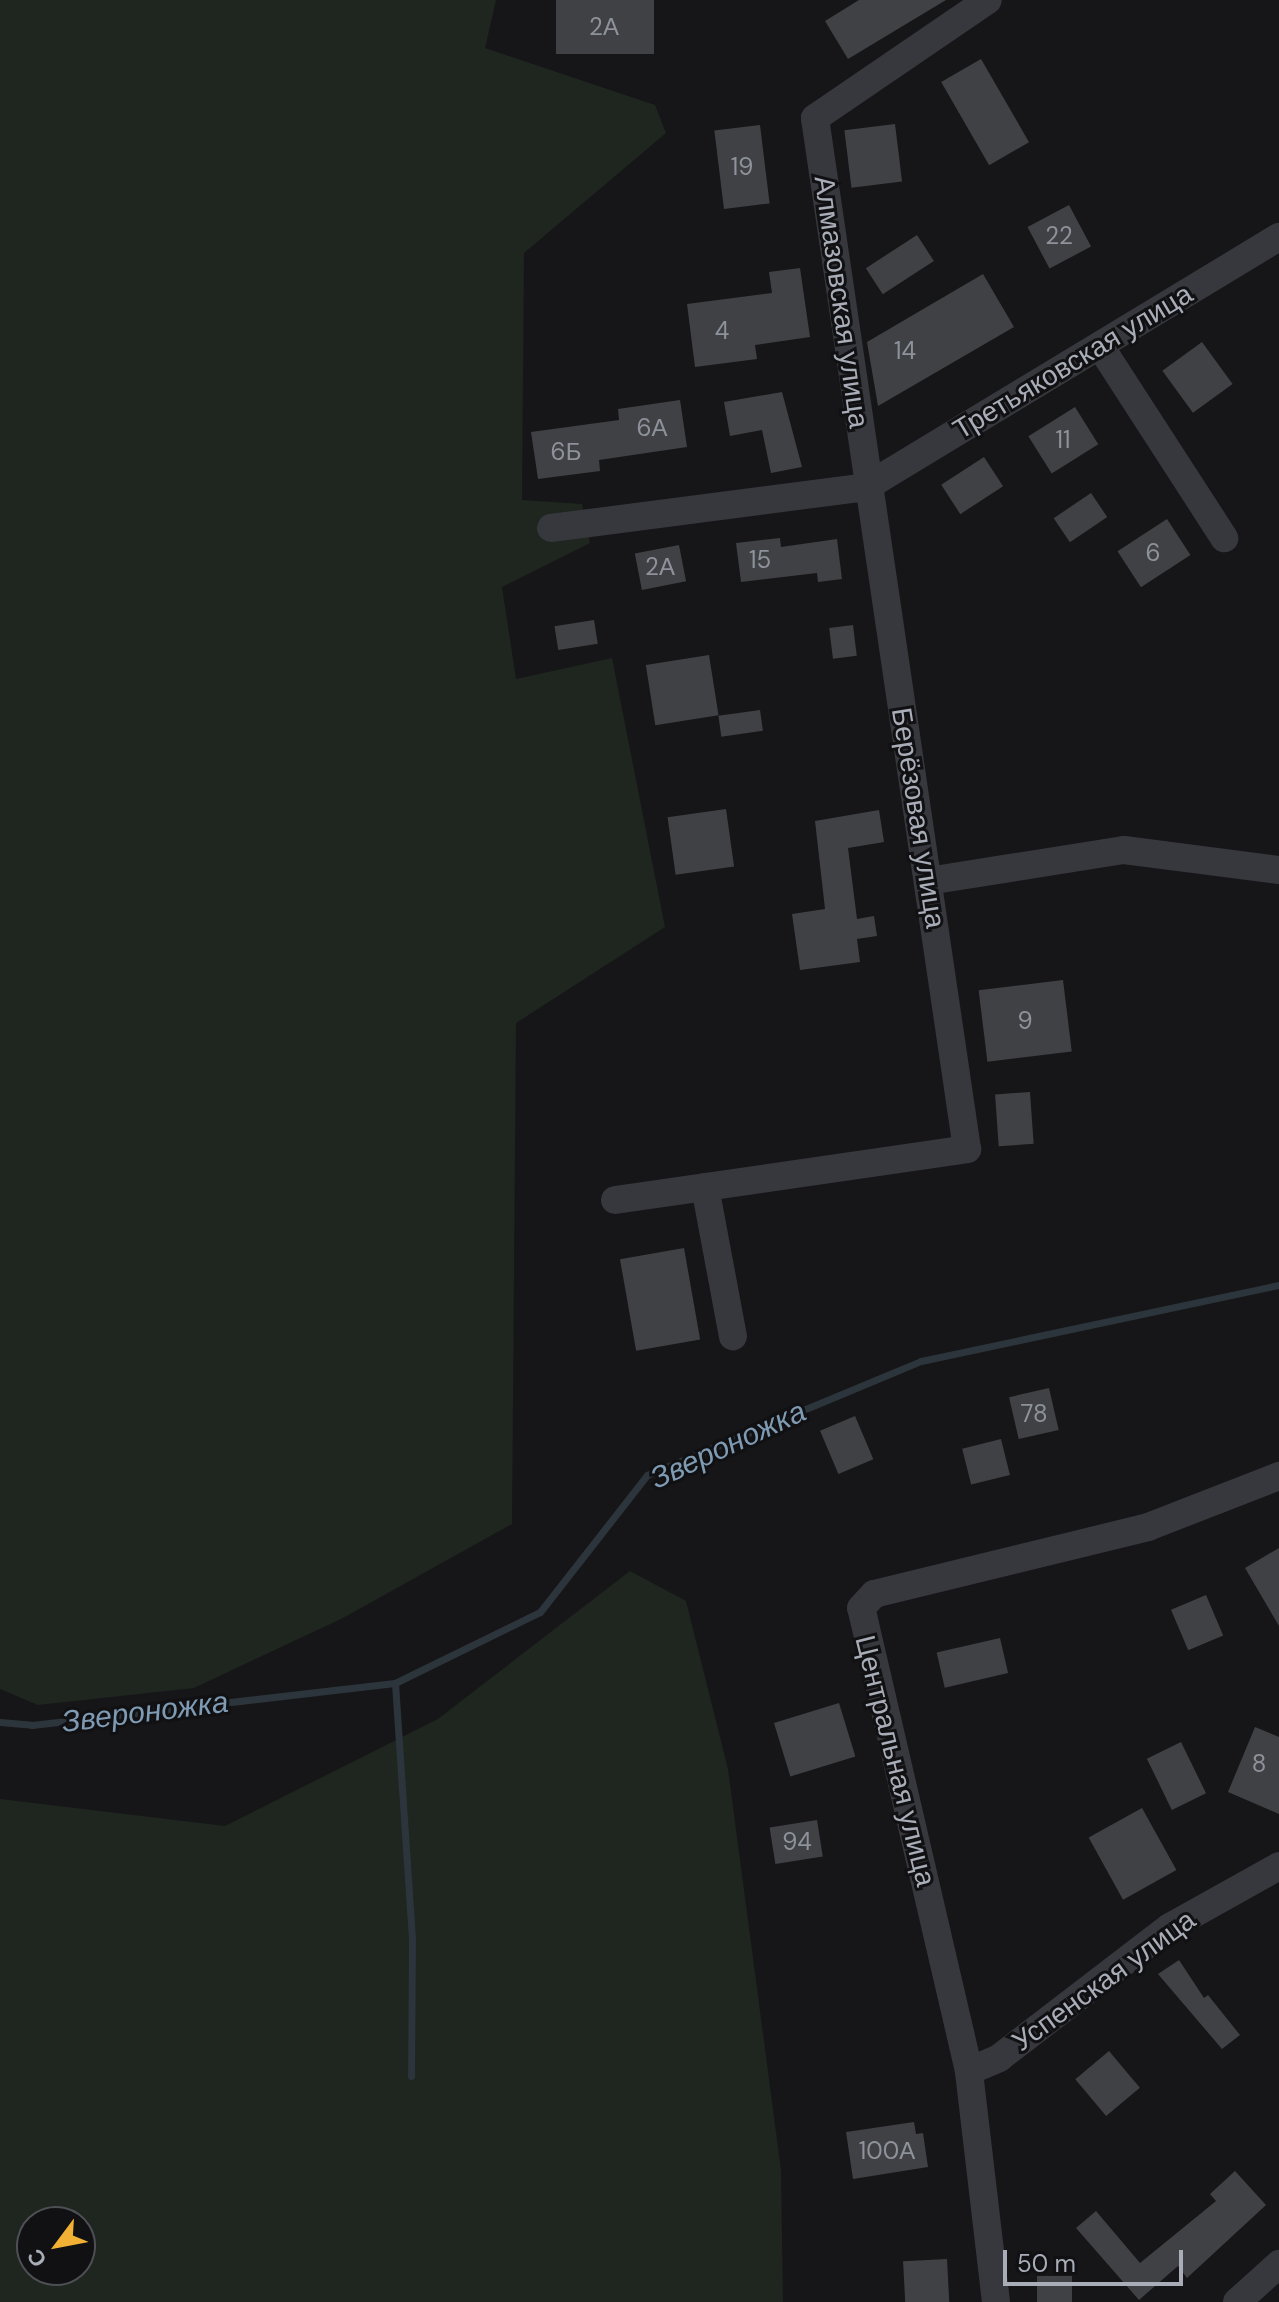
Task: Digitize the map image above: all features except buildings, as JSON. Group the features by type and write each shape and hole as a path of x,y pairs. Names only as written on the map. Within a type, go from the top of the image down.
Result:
{"street":[{"name":"Алмазовская улица","path":"866,487 815,118 988,0"},
{"name":"Третьяковская улица","path":"866,487 1279,237"},
{"path":"1100,346 1224,538"},
{"path":"551,528 866,487"},
{"name":"Берёзовая улица","path":"705,1187 967,1149 866,487"},
{"path":"928,881 1124,850 1279,870"},
{"path":"615,1200 705,1187 733,1336"},
{"name":"Центральная улица","path":"996,2302 969,2071 876,1694 863,1602 874,1594 1148,1527 1279,1476"},
{"name":"Успенская улица","path":"969,2071 999,2058 1170,1927 1279,1866"},
{"path":"1237,2302 1279,2264"}],"shaded area":[{"path":"0,0 496,0 485,48 655,105 666,133 524,253 522,500 582,504 590,543 502,587 516,679 612,658 665,927 516,1023 512,1524 343,1618 194,1688 38,1705 0,1689"},
{"path":"630,1571 686,1601 728,1769 781,2170 783,2302 0,2302 0,1799 225,1826 438,1719"}],"waterway":[{"name":"Звероножка","path":"0,1722 32,1725 395,1683 540,1612 647,1475 921,1361 1279,1285"},
{"path":"395,1683 412,1939 411,2076"}]}
